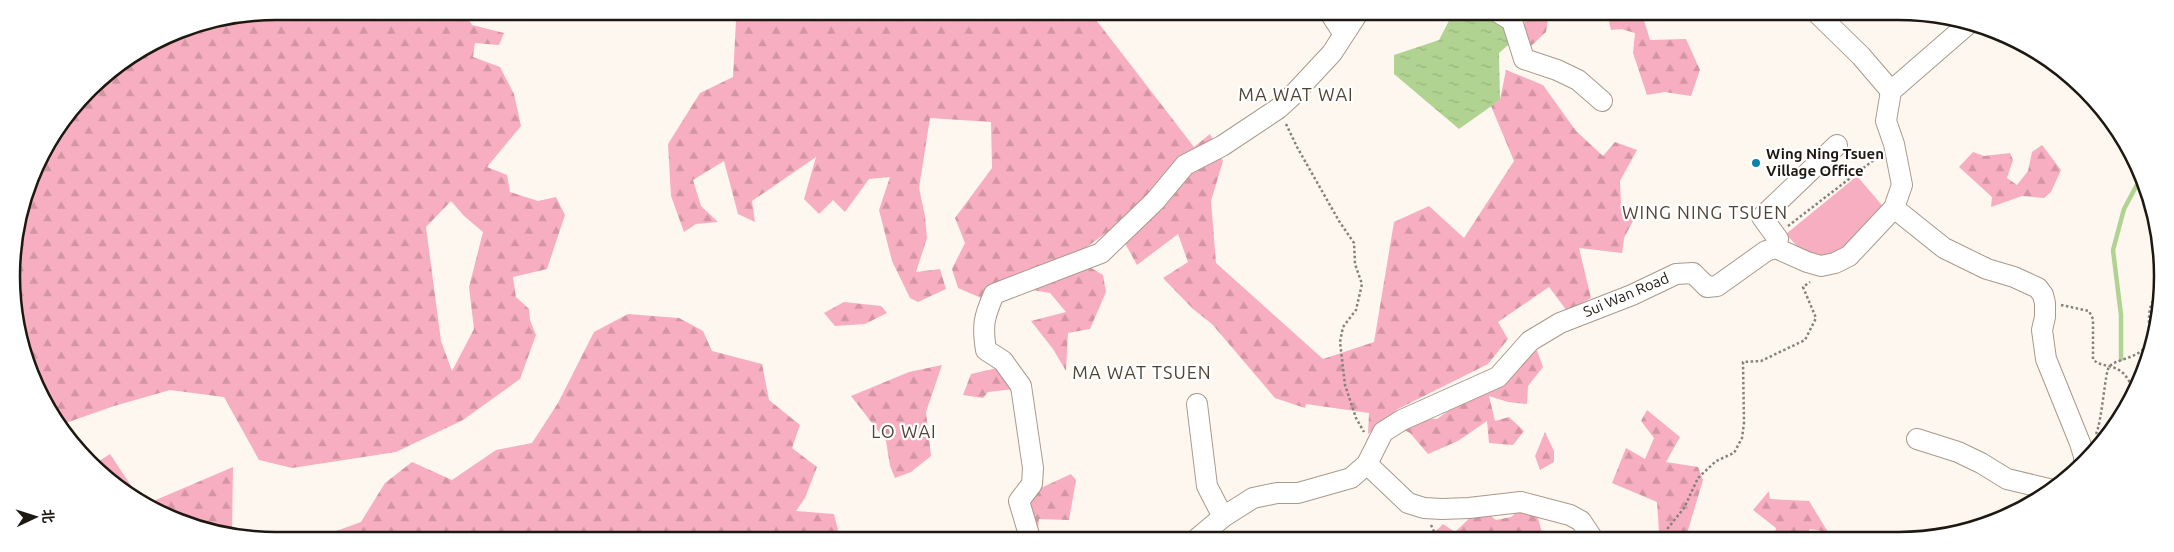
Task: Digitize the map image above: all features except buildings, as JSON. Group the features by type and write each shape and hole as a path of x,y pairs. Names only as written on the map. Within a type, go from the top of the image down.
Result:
{"street":[{"path":"1334,20 1343,34"},
{"path":"1028,532 1019,501 1032,484 1033,468 1021,386 1003,361 986,350 984,317 994,294 1101,253 1155,201 1185,165 1222,146 1279,108 1332,53 1353,20"},
{"path":"1510,20 1524,60 1557,70 1578,80 1602,101"},
{"path":"1824,20 1861,56 1891,91"},
{"path":"1836,145 1762,217 1777,244 1806,262 1821,266 1835,263 1849,256 1894,208 1902,185 1894,144 1886,121 1891,91 1963,29"},
{"path":"1894,208 1944,248 1987,269 2014,277 2038,288 2045,302 2045,317 2042,330 2046,359 2083,453"},
{"name":"Sui Wan Road","path":"1205,532 1253,498 1277,493 1298,493 1351,478 1371,456 1383,432 1402,420 1498,377 1530,341 1560,323 1632,295 1676,274 1692,273 1707,287 1717,286 1777,244"},
{"path":"1196,404 1207,486 1224,517"},
{"path":"1917,439 1958,452 2007,479 2042,487"},
{"path":"1371,456 1408,503 1424,508 1442,510 1521,502 1570,515 1582,521 1589,532"}],"path":[{"path":"1279,108 1297,147 1339,221 1354,243 1355,264 1362,284 1356,310 1343,327 1340,342 1345,385 1371,456"},
{"path":"1777,244 1783,231 1894,144"},
{"path":"1668,532 1668,528 1684,508 1698,478 1716,461 1734,453 1742,438 1744,423 1743,362 1761,360 1805,340 1816,318 1803,287 1818,276 1821,266"},
{"path":"2045,302 2089,311 2093,319 2093,360 2099,364 2124,372 2130,384"},
{"path":"2148,330 2150,308 2152,304"},
{"path":"2094,440 2101,420 2109,366 2138,354 2143,349"}],"green space":[{"path":"276,20 469,20 472,25 504,33 499,45 475,43 473,57 500,67 514,94 521,126 487,167 507,175 510,192 538,201 556,197 565,215 547,269 513,277 516,297 529,309 530,320 536,335 520,379 463,420 396,452 292,468 259,460 224,397 170,390 114,406 66,423 54,404 39,374 25,326 21,293 22,243 29,210 39,178 63,134 95,95 120,73 163,46 210,29 243,22","holes":["451,201 464,216 483,232 469,287 474,329 452,371 441,341 426,227"]},
{"path":"736,20 1096,20 1194,147 1210,134 1223,161 1211,201 1216,263 1323,359 1374,342 1394,222 1429,206 1464,238 1514,161 1491,106 1500,100 1506,70 1543,85 1576,131 1603,156 1615,142 1637,150 1620,181 1621,205 1634,219 1624,238 1622,253 1579,248 1591,298 1567,311 1549,287 1498,322 1508,339 1488,364 1398,409 1368,434 1369,413 1306,404 1305,408 1275,398 1212,324 1193,309 1163,278 1188,262 1178,234 1137,265 1126,245 1110,230 1073,257 1103,275 1106,292 1090,329 1068,333 1066,371 1053,349 1031,321 1066,312 1050,293 1026,289 995,304 958,288 952,269 965,243 955,218 992,168 991,122 930,118 919,188 925,216 927,238 916,272 940,269 946,289 918,302 910,298 892,261 879,210 890,177 869,179 845,212 833,200 819,214 804,199 816,157 752,201 755,222 738,214 724,161 693,180 701,206 718,222 696,224 684,232 671,196 668,144 700,93 733,77"},
{"path":"1525,20 1548,20 1546,32 1531,46 1520,43"},
{"path":"1609,20 1644,20 1650,40 1686,39 1700,70 1691,96 1665,92 1647,95 1633,53 1635,33 1621,29 1611,30"},
{"path":"2042,145 2061,170 2051,192 2044,198 2022,196 1991,207 1992,197 1959,167 1973,152 1984,156 2010,153 2013,160 2007,178 2017,185 2028,171 2032,152"},
{"path":"1857,176 1886,210 1860,239 1827,260 1805,255 1786,234"},
{"path":"844,302 881,306 887,313 865,324 835,326 824,313"},
{"path":"628,314 679,318 703,331 712,351 762,364 769,400 800,425 792,448 817,467 805,498 796,511 834,514 838,532 334,532 361,522 385,483 412,462 452,480 496,450 532,443 558,403 594,332"},
{"path":"1536,348 1543,367 1528,386 1527,404 1508,402 1489,396 1495,421 1509,417 1524,431 1513,445 1489,443 1487,421 1458,441 1428,454 1410,433 1400,428 1422,418 1437,419"},
{"path":"942,365 926,412 931,456 911,472 895,478 890,466 886,441 851,396 909,372"},
{"path":"997,368 1014,389 988,392 983,398 963,395 971,374"},
{"path":"1647,410 1680,437 1666,462 1698,467 1703,480 1687,532 1659,532 1657,502 1612,483 1626,448 1645,459 1654,438 1641,421"},
{"path":"1545,432 1554,451 1554,462 1540,470 1535,456"},
{"path":"110,454 133,488 120,479 99,461"},
{"path":"233,467 232,528 178,513 154,501"},
{"path":"1071,474 1076,480 1069,520 1039,519 1038,532 1036,532 1033,522 1030,493"},
{"path":"1769,491 1770,499 1809,501 1828,532 1810,529 1808,532 1775,532 1776,528 1753,510"},
{"path":"1519,510 1537,515 1542,532 1455,532 1477,511 1488,514 1496,520 1511,517"},
{"path":"1443,524 1455,532 1435,532"}],"water":[{"path":"1449,20 1501,20 1515,39 1499,53 1500,100 1459,129 1394,74 1394,55 1439,40"}],"waterway":[{"path":"2121,359 2121,315 2113,250 2124,209 2137,185"}],"place":[{"name":"Wing Ning Tsuen Village Office","path":"1756,163"}],"district":[{"name":"MA WAT WAI","path":"1296,95"},
{"name":"WING NING TSUEN","path":"1705,213"},
{"name":"MA WAT TSUEN","path":"1142,373"},
{"name":"LO WAI","path":"904,432"}]}
